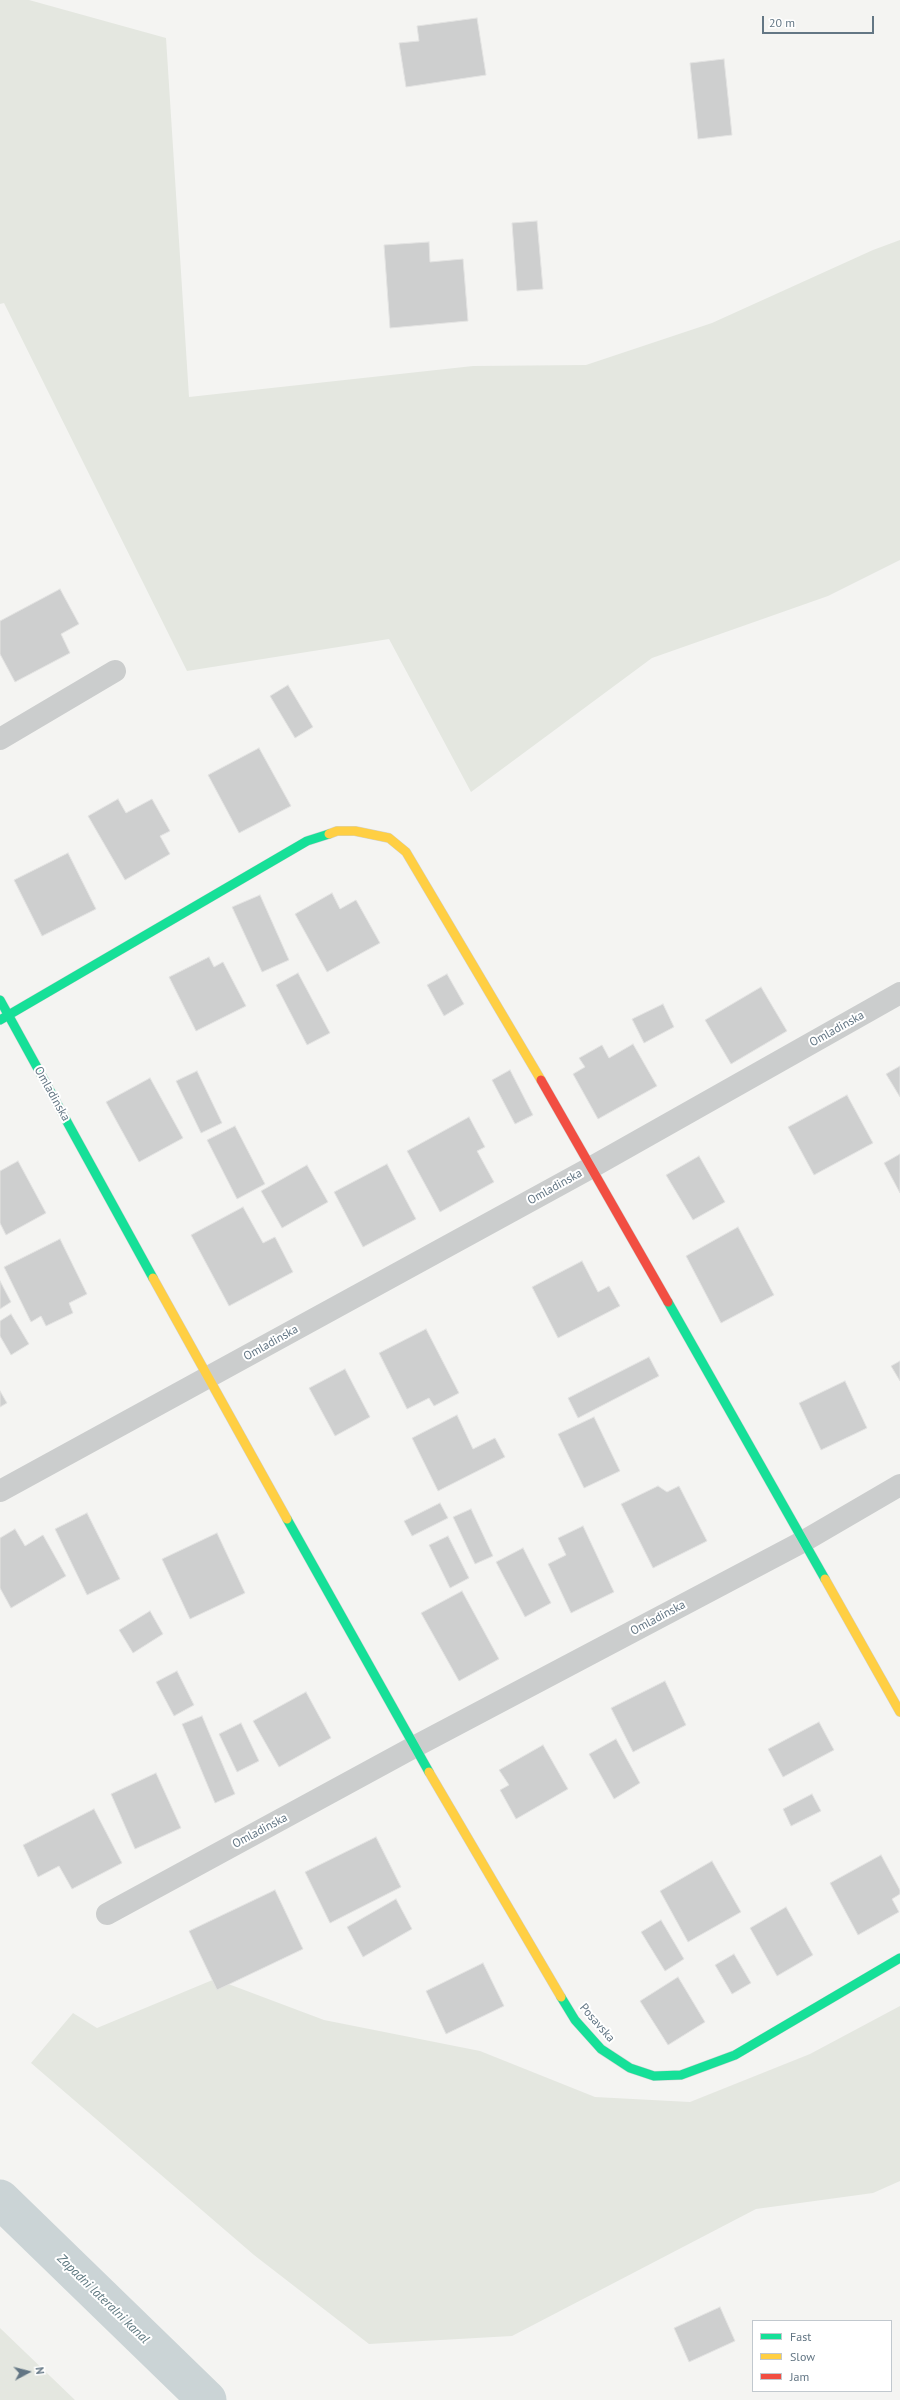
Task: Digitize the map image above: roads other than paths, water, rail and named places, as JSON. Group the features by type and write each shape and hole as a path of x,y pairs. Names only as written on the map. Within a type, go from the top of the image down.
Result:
{"street":[{"path":"0,739 115,671"},
{"path":"0,1020 307,842 337,832 373,833 389,838 406,852 592,1167 900,1712"},
{"name":"Omladinska","path":"0,1491 592,1167 900,993"},
{"name":"Omladinska","path":"0,1000 208,1378 414,1747"},
{"name":"Omladinska","path":"107,1914 414,1747 804,1541 900,1485"},
{"name":"Posavska","path":"414,1747 575,2020 601,2050 630,2068 654,2076 681,2075 735,2055 900,1958"}],"waterway":[{"name":"Zapadni lateralni kanal","path":"0,2199 207,2400"}]}
